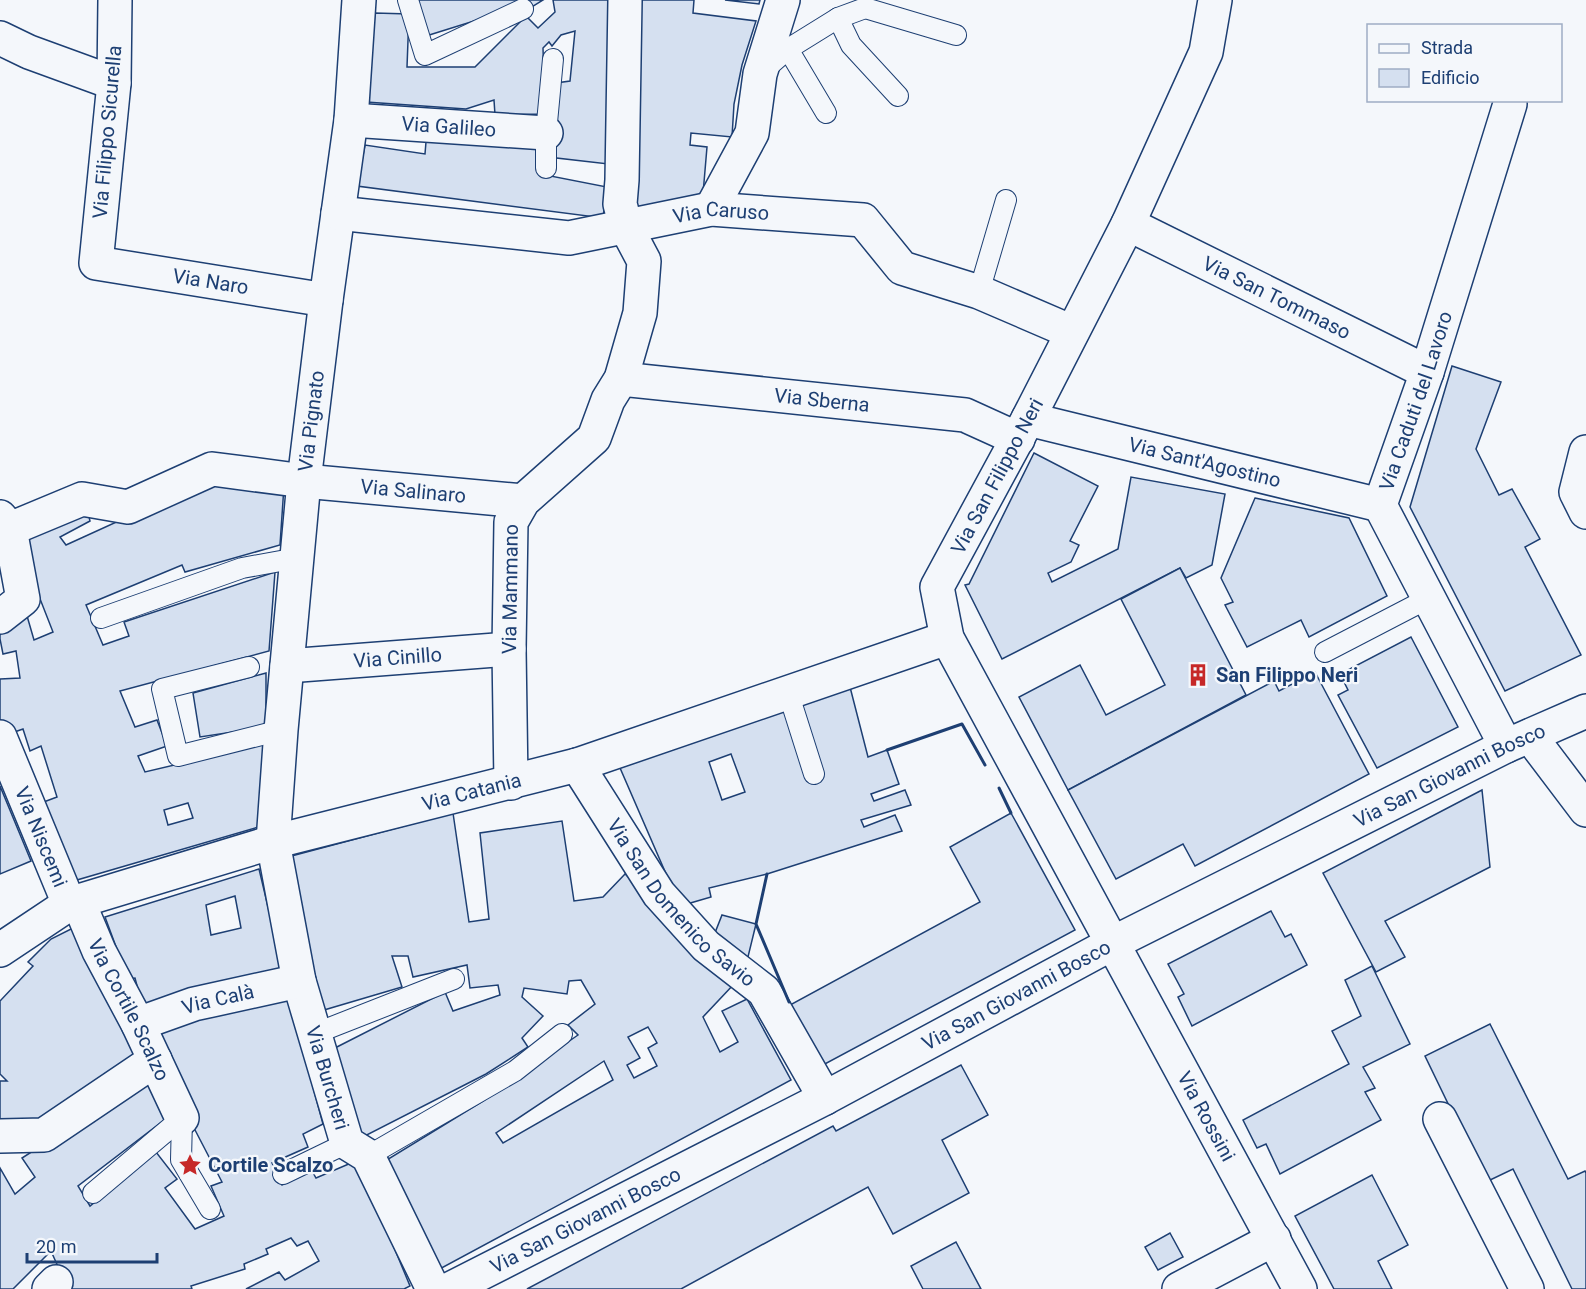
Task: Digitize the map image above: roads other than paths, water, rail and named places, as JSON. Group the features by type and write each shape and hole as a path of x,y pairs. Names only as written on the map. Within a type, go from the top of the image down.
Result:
{"street":[{"name":"Via Filippo Sicurella","path":"96,263 114,83 115,0"},
{"name":"Via Pignato","path":"273,842 304,481 351,120 359,0"},
{"path":"625,0 620,204 626,227"},
{"path":"711,209 752,133 760,74 783,0"},
{"name":"Via San Filippo Neri","path":"1113,943 947,638 937,587 1023,429 1128,224 1206,52 1215,0"},
{"path":"0,38 29,52 114,83"},
{"name":"Via Caduti del Lavoro","path":"1510,104 1427,372 1380,504 1429,598 1518,741 1586,810"},
{"name":"Via Galileo","path":"351,120 546,133"},
{"name":"Via Caruso","path":"338,213 569,238 711,209 863,220 902,268 979,292 1072,332"},
{"name":"Via San Tommaso","path":"1128,224 1427,372"},
{"name":"Via Mammano","path":"511,783 509,649 511,522 523,501 594,438 608,400 621,379 640,313 644,261 626,227"},
{"name":"Via Naro","path":"96,263 326,300"},
{"name":"Via Sberna","path":"621,379 965,415 1023,429"},
{"name":"Via Sant'Agostino","path":"1023,429 1380,504"},
{"path":"1586,452 1576,492 1586,512"},
{"name":"Via Salinaro","path":"5,523 82,499 128,507 212,469 304,481 523,501"},
{"path":"0,617 23,599 5,523"},
{"name":"Via Catania","path":"0,950 73,902 273,842 577,765 947,638"},
{"name":"Via Cinillo","path":"287,666 509,649"},
{"name":"Via San Giovanni Bosco","path":"450,1289 825,1098 1113,943 1518,741 1586,711"},
{"name":"Via Niscemi","path":"0,737 73,902"},
{"name":"Via San Domenico Savio","path":"577,765 659,894 706,946 764,991 825,1098"},
{"name":"Via Burcheri","path":"273,842 300,981 314,1034 358,1149 433,1289"},
{"name":"Via Cortile Scalzo","path":"73,902 138,1024 182,1118"},
{"name":"Via Rossini","path":"1113,943 1299,1289"},
{"name":"Via Calà","path":"138,1024 194,1004 300,981"},
{"path":"0,1136 44,1135 155,1060"},
{"path":"1440,1119 1527,1289"},
{"path":"1179,1289 1274,1239"}],"lane":[{"path":"408,0 425,55 523,9"},
{"path":"760,74 788,49 838,18 865,8 956,35"},
{"path":"838,18 851,45 898,96"},
{"path":"788,49 826,113"},
{"path":"546,168 546,133 553,59"},
{"path":"979,292 1006,200"},
{"path":"100,618 242,568 297,558"},
{"path":"1324,652 1429,598"},
{"path":"249,668 162,689 178,756 281,730"},
{"path":"788,692 814,774"},
{"path":"314,1034 454,979"},
{"path":"284,1174 358,1149 515,1071 562,1034"},
{"path":"93,1193 182,1118"},
{"path":"182,1118 182,1160 210,1209"}],"place":[{"name":"San Filippo Neri","path":"1198,675"},
{"name":"Cortile Scalzo","path":"190,1165"}]}
